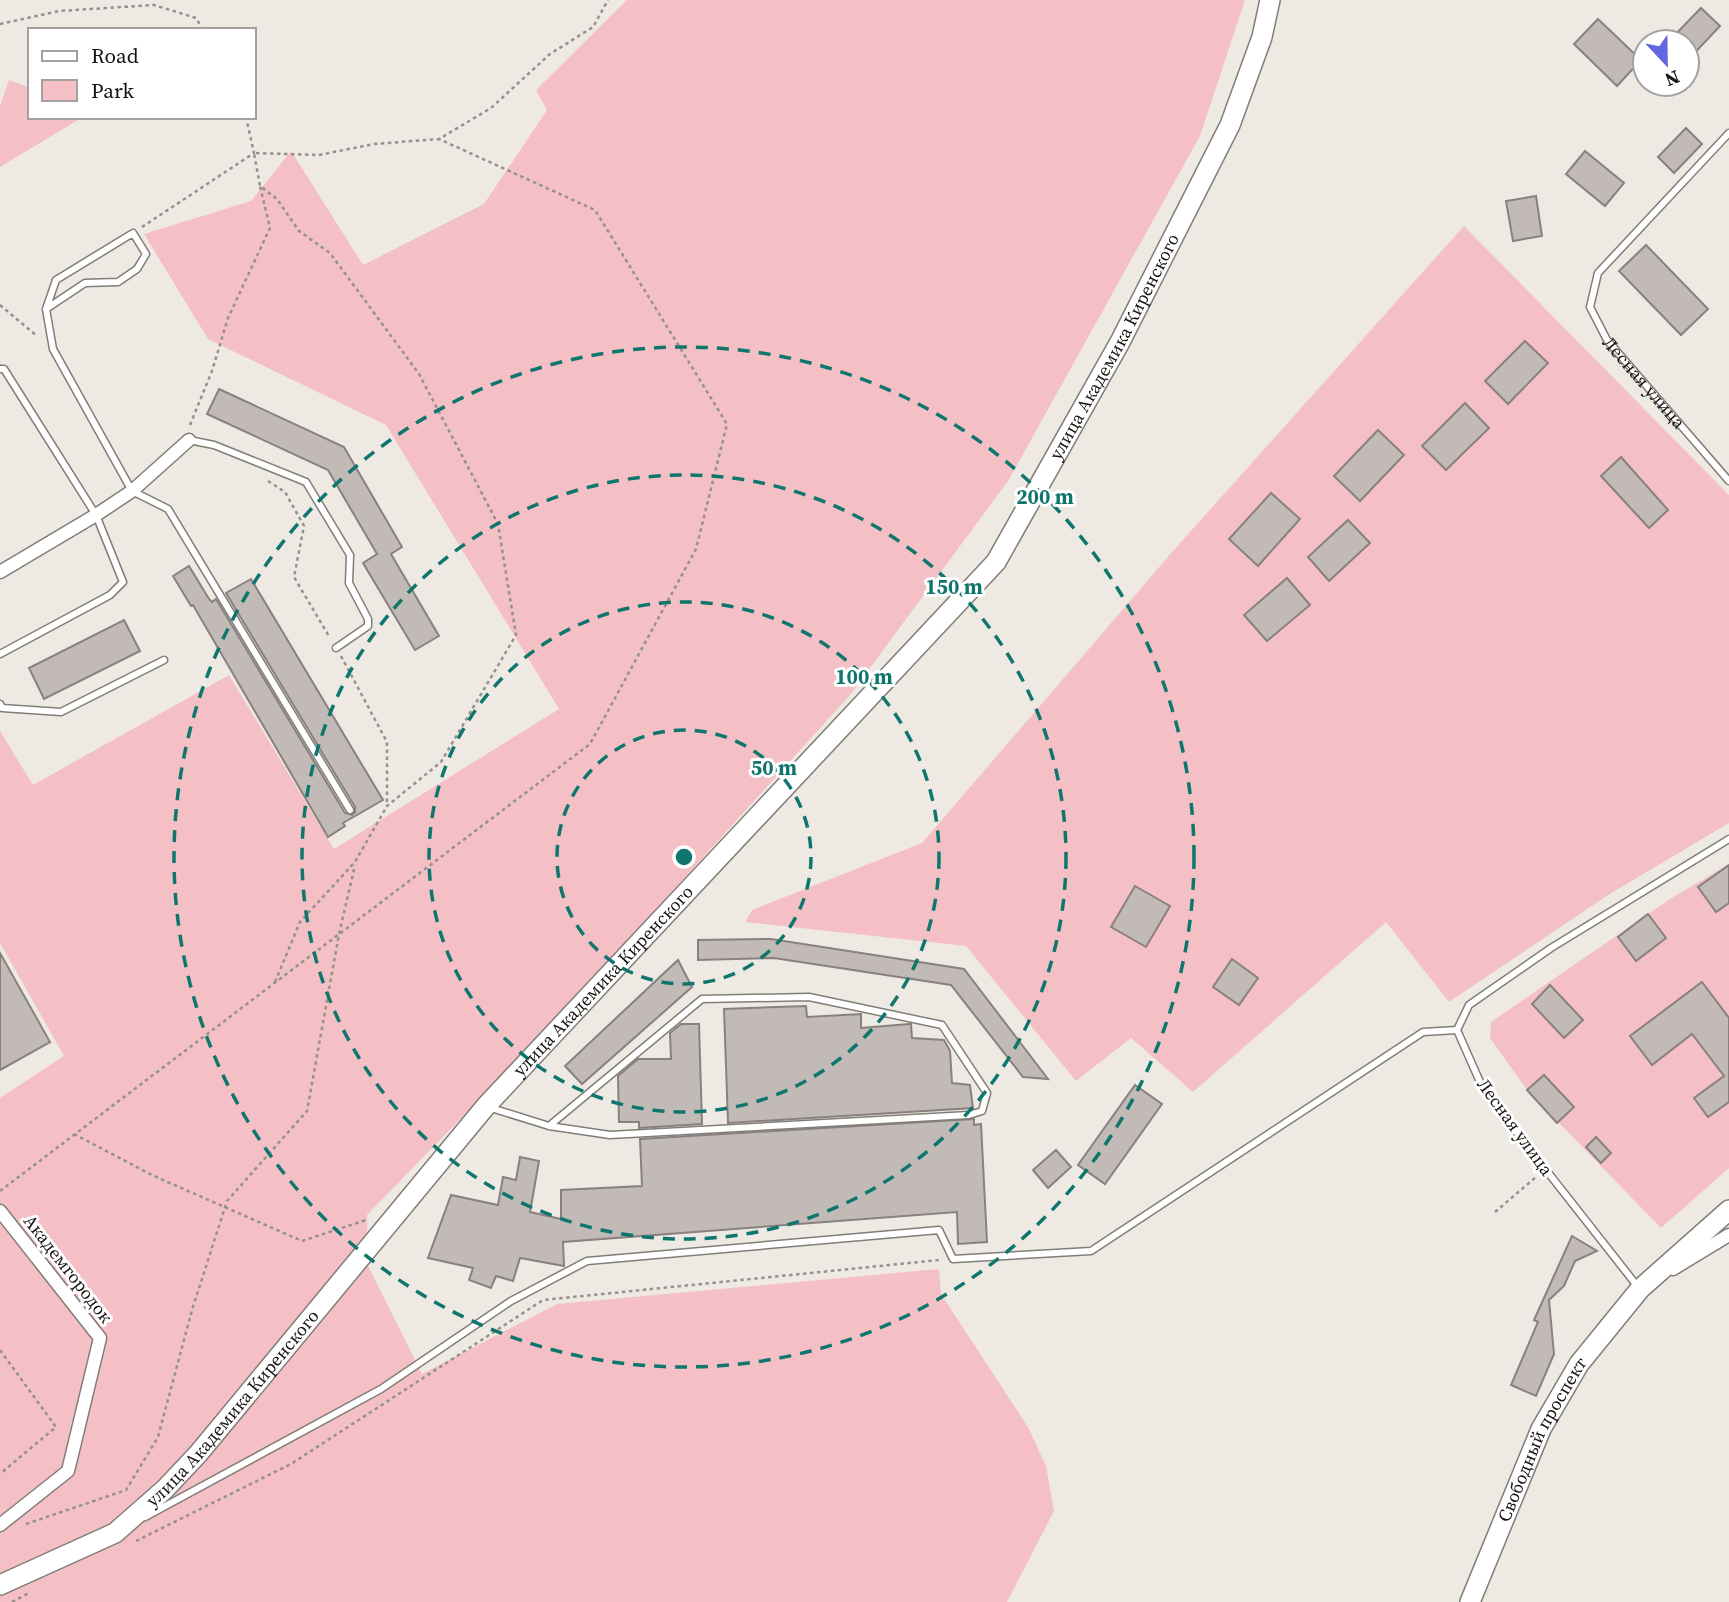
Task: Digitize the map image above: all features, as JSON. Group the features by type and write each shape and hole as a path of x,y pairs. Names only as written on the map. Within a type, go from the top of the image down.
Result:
{"main road":[{"name":"улица Академика Киренского","path":"0,1585 115,1533 165,1489 198,1454 486,1106 996,562 1121,342 1230,125 1262,37 1270,0"},
{"path":"1640,1289 1729,1210"},
{"name":"Свободный проспект","path":"1470,1602 1541,1429 1578,1364 1640,1289"}],"street":[{"path":"0,572 132,491 188,440"},
{"name":"Академгородок","path":"0,1211 100,1338 68,1471 0,1525"},
{"path":"1640,1289 1729,1235"}],"lane":[{"name":"Лесная улица","path":"1729,133 1598,273 1591,307 1607,340 1729,481"},
{"path":"46,309 85,283 118,282 137,269 146,254 133,233 56,280 46,309 53,349 132,491 168,509 350,810"},
{"path":"0,369 4,369 96,515 123,582 110,595 0,654"},
{"path":"188,440 214,445 306,482 350,555 349,583 368,619 368,626 336,648"},
{"path":"0,704 2,708 61,712 164,660"},
{"path":"115,1533 381,1389 512,1301 587,1261 939,1230 953,1259 1091,1251 1423,1032 1457,1030 1469,1005 1551,948 1729,839"},
{"path":"486,1106 549,1126 610,1135 969,1115 982,1111 987,1093 942,1025 808,997 702,999 549,1126"},
{"name":"Лесная улица","path":"1457,1030 1483,1090 1640,1289"}],"path":[{"path":"133,233 254,153 319,155 373,144 439,139 491,108 550,54 593,27 608,0"},
{"path":"0,24 60,11 154,5 195,18 202,28"},
{"path":"188,440 190,425 212,371 228,318 270,228 246,119"},
{"path":"0,1191 590,744 696,549 727,424 595,210 439,139"},
{"path":"260,186 277,199 299,232 330,253 419,374 498,524 516,635 441,762 387,806 355,862 300,922 274,983"},
{"path":"0,304 53,349"},
{"path":"265,479 285,492 304,526 294,577 387,742 387,806"},
{"path":"21,1525 126,1490 158,1437 192,1310 227,1201 307,1111 355,862"},
{"path":"75,1134 154,1175 302,1241 398,1210"},
{"path":"1495,1212 1544,1170"},
{"path":"133,1542 291,1464 543,1300 953,1259"},
{"path":"0,1350 56,1427 0,1474"},
{"path":"12,1602 36,1590"}],"green space":[{"path":"627,0 1245,0 1200,136 1008,481 850,695 546,1031 367,1215 368,1266 422,1374 557,1304 939,1269 941,1294 1028,1427 1046,1466 1054,1511 1007,1602 0,1602 0,1098 64,1056 0,943 0,731 33,785 229,675 334,849 559,709 386,425 208,339 144,234 251,201 291,151 363,265 484,204 547,110 536,90"},
{"path":"9,80 28,87 28,119 80,119 0,167 0,106"},
{"path":"1464,226 1729,495 1729,823 1608,895 1449,1002 1386,922 1193,1092 1131,1038 1076,1081 966,946 745,922 752,910 922,843 1173,551"},
{"path":"1729,864 1729,1168 1661,1228 1527,1090 1490,1038 1491,1022 1670,899"}],"building":[{"path":"1701,8 1720,26 1701,46 1701,28 1682,28"},
{"path":"1598,19 1631,50 1631,71 1617,86 1574,44"},
{"path":"1686,128 1702,144 1674,173 1658,157"},
{"path":"1585,151 1624,183 1605,206 1566,174"},
{"path":"1536,196 1542,236 1513,241 1506,201"},
{"path":"1646,245 1708,309 1681,335 1619,271"},
{"path":"1525,341 1548,363 1508,404 1485,381"},
{"path":"219,389 344,447 402,547 391,554 439,636 415,650 363,563 377,554 328,470 207,414"},
{"path":"1465,403 1489,428 1446,470 1422,446"},
{"path":"1378,430 1404,455 1360,501 1334,476"},
{"path":"1621,457 1668,510 1649,528 1601,476"},
{"path":"1271,493 1300,519 1258,566 1229,539"},
{"path":"1348,520 1370,543 1329,581 1308,557"},
{"path":"189,566 209,599 212,602 216,599 345,813 352,815 355,807 226,593 251,579 383,800 343,823 345,826 328,837 193,605 191,606 173,576"},
{"path":"1287,578 1310,605 1267,641 1244,615"},
{"path":"124,620 140,651 44,699 29,668"},
{"path":"1729,865 1729,903 1716,912 1698,887"},
{"path":"1135,886 1170,906 1146,947 1111,927"},
{"path":"1648,914 1666,938 1636,961 1618,937"},
{"path":"771,939 964,969 1048,1079 1023,1077 951,985 774,958 698,960 698,940"},
{"path":"0,953 50,1042 0,1070"},
{"path":"1232,959 1258,978 1239,1005 1213,987"},
{"path":"678,960 692,987 582,1084 565,1066"},
{"path":"1702,982 1729,1018 1729,1102 1708,1117 1694,1098 1724,1076 1692,1034 1652,1065 1630,1036"},
{"path":"1550,985 1583,1020 1564,1038 1532,1004"},
{"path":"806,1006 807,1017 861,1014 861,1028 911,1024 912,1038 944,1040 950,1051 952,1083 970,1085 973,1108 728,1123 724,1009"},
{"path":"681,1024 699,1024 702,1124 639,1128 639,1122 619,1122 618,1076 638,1059 671,1059 670,1033"},
{"path":"1544,1075 1574,1107 1557,1123 1527,1090"},
{"path":"1135,1085 1162,1104 1105,1184 1078,1165"},
{"path":"974,1119 974,1125 981,1124 987,1242 958,1244 957,1212 563,1242 564,1266 520,1258 513,1281 496,1276 491,1288 469,1280 473,1268 428,1258 451,1195 498,1205 503,1177 516,1180 520,1157 539,1161 530,1212 561,1219 561,1190 642,1186 640,1139"},
{"path":"1596,1137 1611,1153 1601,1163 1586,1147"},
{"path":"1056,1150 1071,1167 1048,1188 1033,1170"},
{"path":"1572,1236 1597,1251 1575,1261 1564,1286 1549,1300 1554,1354 1536,1396 1511,1385 1538,1322 1534,1320"}]}
